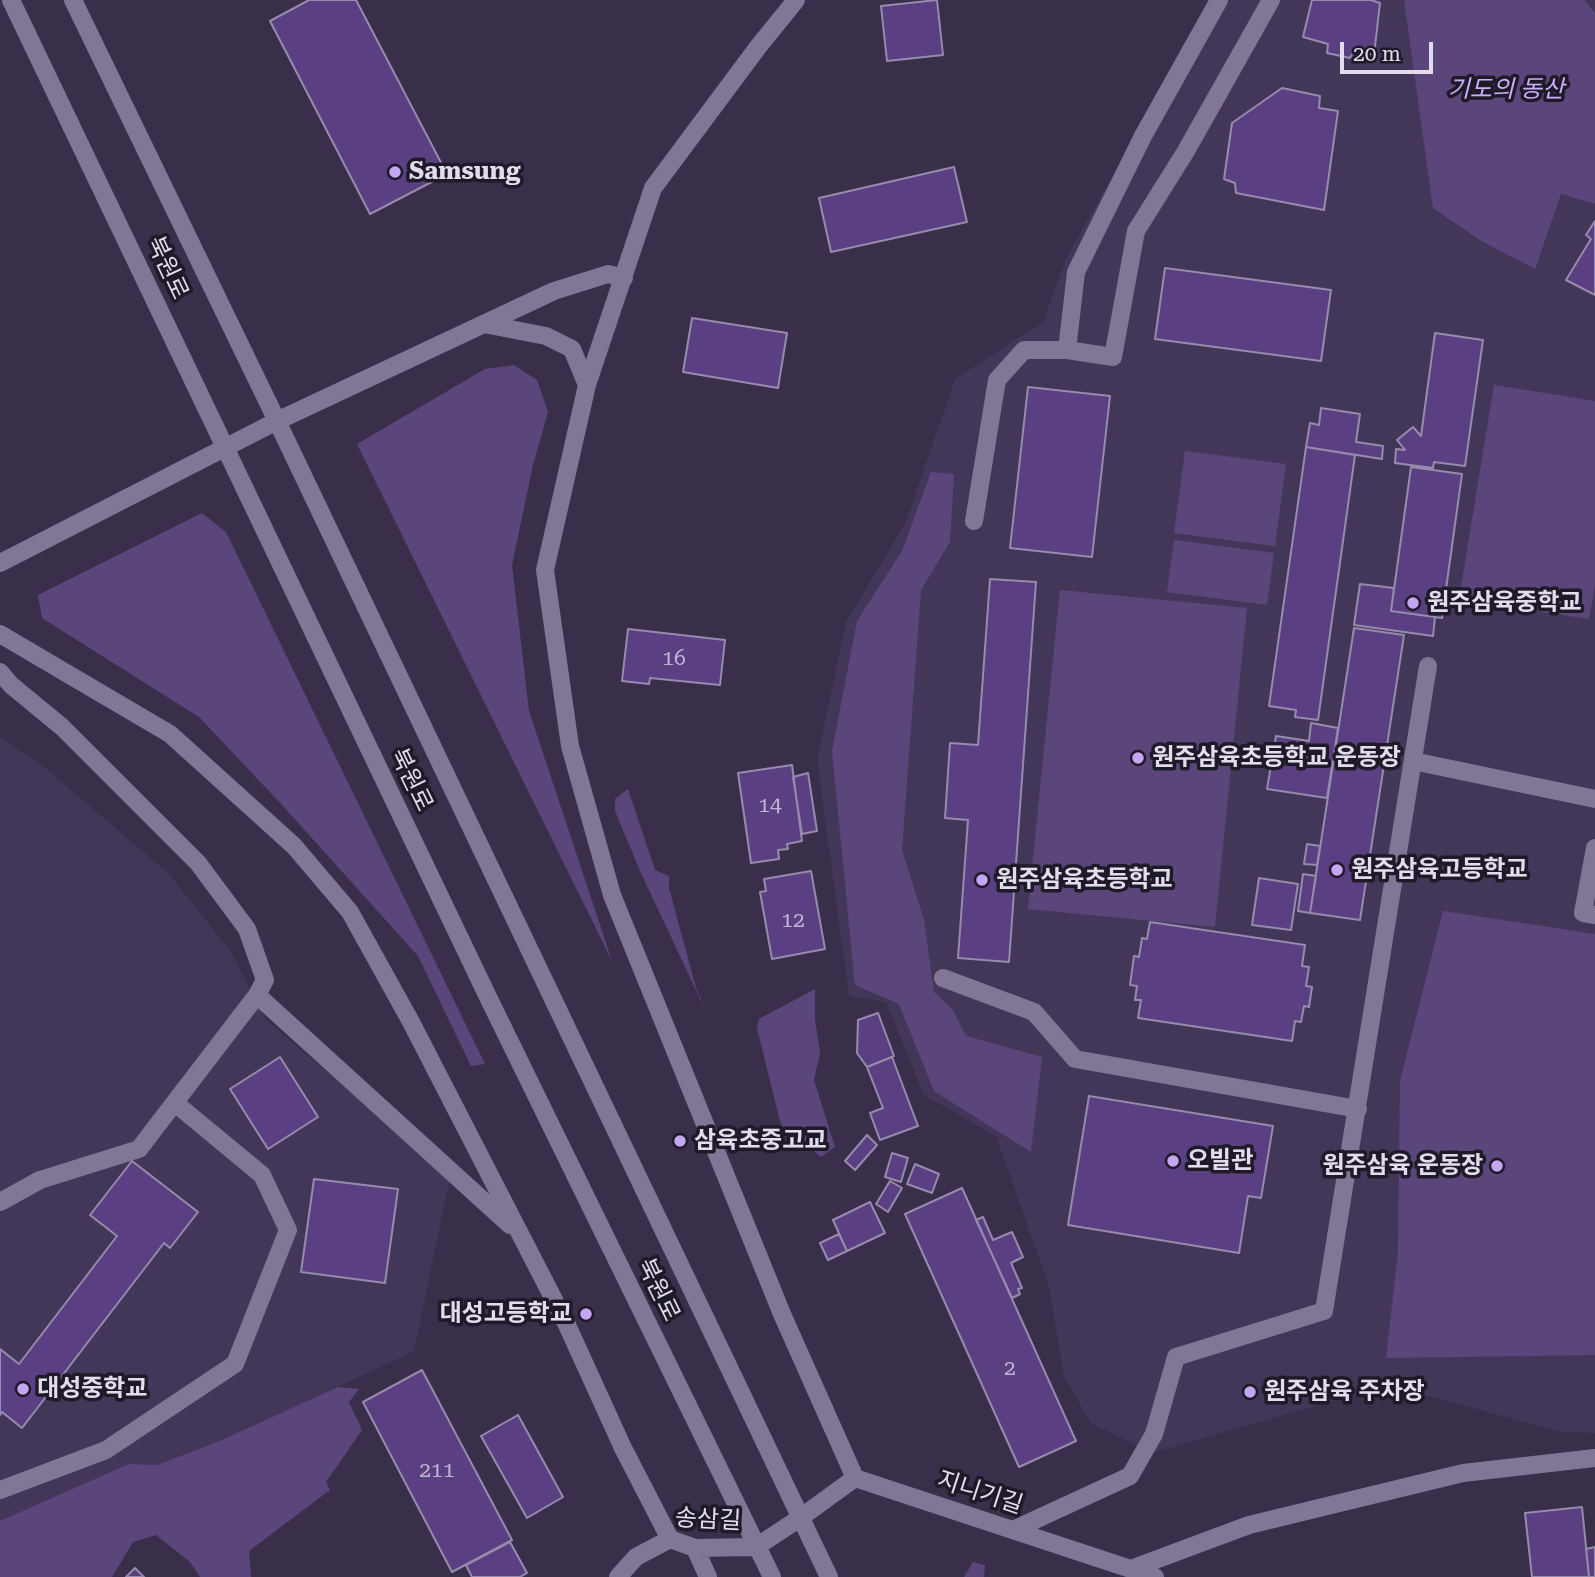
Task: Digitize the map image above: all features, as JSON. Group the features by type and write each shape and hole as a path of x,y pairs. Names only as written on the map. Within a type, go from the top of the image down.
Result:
{"street":[{"name":"북원로","path":"12,0 500,1022 772,1577"},
{"name":"북원로","path":"73,0 829,1577"},
{"path":"796,0 653,188 587,385 545,570 570,746 612,895 782,1314 855,1478 800,1518"},
{"path":"1067,350 1076,272 1143,136 1219,0"},
{"path":"974,521 997,380 1024,350 1067,350 1113,357 1136,231 1186,151 1271,0"},
{"path":"0,563 277,421 554,291 608,274 624,278"},
{"path":"484,324 546,335 572,349 587,385"},
{"path":"0,634 170,734 294,846 350,912 411,1022 567,1325 623,1448 670,1539"},
{"path":"1013,1530 1130,1476 1154,1434 1176,1357 1324,1311 1428,666"},
{"path":"0,672 62,727 198,863 247,929 265,980 257,995 139,1149 40,1180 0,1202"},
{"path":"1413,761 1595,799"},
{"path":"1595,848 1583,913 1595,915"},
{"path":"943,978 1034,1012 1075,1059 1358,1109"},
{"path":"257,995 517,1232"},
{"path":"0,1490 106,1450 235,1364 288,1230 262,1175 175,1103"},
{"path":"1131,1569 1249,1525 1450,1476 1595,1458"},
{"name":"지니기길","path":"855,1478 1155,1577"},
{"name":"송삼길","path":"618,1577 636,1557 670,1539 695,1548 756,1546 800,1518"},
{"path":"695,1548 708,1577"}],"shaded area":[{"path":"1208,0 1595,0 1595,1433 1561,1432 1389,1385 1152,1453 1091,1423 1064,1377 1049,1286 996,1136 924,1095 886,1002 849,996 817,760 846,622 905,524 955,379 1043,322 1066,258 1170,74"},
{"path":"0,738 38,762 170,875 231,952 266,1020 450,1177 414,1351 0,1546"}],"green space":[{"name":"기도의 동산","path":"1404,0 1584,0 1595,13 1595,204 1561,194 1535,269 1480,240 1433,208"},
{"path":"514,365 537,380 548,412 533,465 512,565 529,711 612,961 357,444 485,369"},
{"path":"1494,385 1595,401 1595,585 1589,619 1459,599"},
{"path":"1185,451 1286,464 1275,546 1174,533"},
{"path":"931,472 954,474 950,542 921,590 902,850 924,920 934,992 953,1010 966,1036 1042,1057 1031,1152 934,1091 899,1004 855,985 832,751 857,621 902,551"},
{"path":"202,513 226,532 485,1064 471,1066 418,956 199,717 42,618 38,595"},
{"path":"1174,540 1274,553 1267,605 1167,592"},
{"name":"원주삼육초등학교 운동장","path":"1060,590 1247,608 1215,927 1028,909"},
{"path":"628,789 655,870 669,876 669,888 696,988 710,1020 615,811 615,799"},
{"name":"원주삼육 운동장","path":"1443,911 1595,934 1595,1355 1386,1358 1398,1252 1400,1081"},
{"path":"815,989 815,1019 820,1053 814,1080 835,1147 821,1157 781,1125 757,1028 759,1019"},
{"path":"338,1387 359,1389 349,1402 362,1430 326,1482 330,1490 249,1551 251,1577 200,1577 190,1562 156,1535 133,1542 112,1577 0,1577 0,1521 129,1464 157,1465 220,1441"},
{"path":"973,1562 985,1565 984,1577 964,1577"}],"building":[{"path":"309,0 356,0 447,174 370,214 270,21"},
{"path":"937,0 943,55 887,61 881,6"},
{"path":"1312,0 1371,0 1380,3 1374,55 1354,51 1350,58 1327,53 1328,44 1303,37"},
{"path":"1282,88 1320,96 1319,108 1338,111 1324,210 1236,193 1235,183 1224,179 1232,123"},
{"path":"954,167 967,222 831,252 819,198"},
{"path":"1595,221 1595,295 1566,280 1591,239 1586,235"},
{"path":"1165,268 1331,290 1321,361 1155,339"},
{"path":"692,318 787,333 778,388 683,372"},
{"path":"1435,333 1483,340 1465,466 1434,462 1433,468 1395,463 1396,449 1405,450 1397,440 1413,427 1421,436"},
{"path":"1028,387 1110,396 1092,557 1010,548"},
{"path":"1321,408 1360,414 1356,442 1383,446 1382,459 1306,447 1310,423 1319,425"},
{"path":"1306,447 1355,455 1318,720 1295,717 1296,710 1269,706"},
{"path":"1411,467 1462,474 1442,618 1391,611"},
{"path":"990,579 1036,582 1009,962 958,958 968,820 945,818 950,743 978,745"},
{"path":"1360,584 1394,588 1391,611 1435,617 1433,636 1354,625"},
{"path":"1354,628 1404,635 1360,920 1310,913"},
{"path":"628,629 725,640 720,685 650,678 649,684 622,681"},
{"path":"1311,723 1338,728 1327,798 1267,789 1276,736 1309,741"},
{"path":"792,765 802,841 787,844 788,849 778,850 779,859 751,863 738,773"},
{"path":"808,773 817,831 802,834 793,777"},
{"path":"1307,844 1320,846 1317,865 1304,864"},
{"path":"811,871 825,949 772,959 760,892 766,891 764,879"},
{"path":"1303,874 1316,876 1310,913 1298,911"},
{"path":"1259,878 1298,884 1291,930 1252,925"},
{"path":"1150,922 1305,945 1302,966 1309,967 1306,986 1312,987 1309,1007 1304,1006 1301,1022 1295,1021 1292,1041 1138,1018 1141,1000 1135,1000 1137,986 1130,985 1134,956 1139,957 1142,938 1147,939"},
{"path":"878,1013 894,1056 867,1067 857,1053 858,1020"},
{"path":"280,1057 318,1117 268,1149 230,1089"},
{"path":"892,1057 918,1126 880,1140 870,1113 883,1108 867,1067"},
{"name":"오빌관","path":"1089,1096 1273,1126 1261,1198 1248,1196 1239,1253 1068,1225"},
{"path":"867,1135 877,1145 855,1170 845,1161"},
{"path":"892,1153 908,1158 901,1182 885,1177"},
{"path":"132,1161 198,1212 170,1248 164,1243 22,1428 2,1412 0,1415 0,1349 19,1364 117,1236 90,1215"},
{"path":"915,1164 939,1174 932,1193 907,1184"},
{"path":"314,1179 398,1189 385,1283 301,1272"},
{"path":"890,1181 902,1188 888,1212 876,1204"},
{"path":"962,1188 1076,1441 1019,1467 905,1214"},
{"path":"870,1202 885,1233 847,1251 833,1220"},
{"path":"983,1217 993,1240 1012,1232 1023,1257 1011,1263 1022,1288 1018,1289 1020,1294 1012,1298 976,1220"},
{"path":"839,1234 847,1251 828,1260 820,1243"},
{"path":"422,1370 512,1540 452,1572 363,1402"},
{"path":"518,1415 563,1497 527,1518 481,1436"},
{"path":"1582,1507 1589,1577 1532,1577 1525,1513"},
{"path":"510,1542 527,1573 520,1577 472,1577 466,1565"},
{"path":"1595,1547 1595,1577 1589,1577 1586,1549"},
{"path":"135,1568 144,1577 126,1577"}],"place":[{"name":"Samsung","path":"395,172"},
{"name":"원주삼육중학교","path":"1413,603"},
{"name":"원주삼육초등학교 운동장","path":"1138,758"},
{"name":"원주삼육고등학교","path":"1337,870"},
{"name":"원주삼육초등학교","path":"982,880"},
{"name":"삼육초중고교","path":"680,1141"},
{"name":"오빌관","path":"1173,1161"},
{"name":"원주삼육 운동장","path":"1497,1166"},
{"name":"대성고등학교","path":"586,1314"},
{"name":"대성중학교","path":"23,1389"},
{"name":"원주삼육 주차장","path":"1250,1392"}]}
